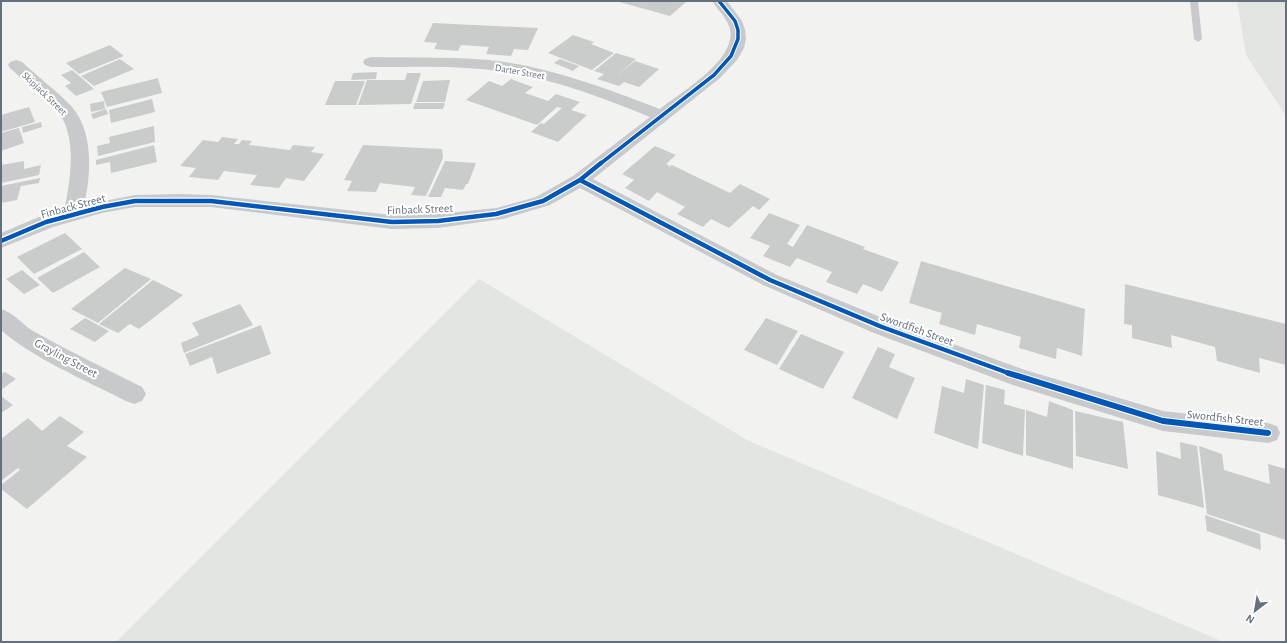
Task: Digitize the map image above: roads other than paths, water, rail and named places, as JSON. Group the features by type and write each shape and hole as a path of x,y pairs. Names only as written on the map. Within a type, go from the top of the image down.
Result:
{"street":[{"name":"Finback Street","path":"1,241 46,222 102,207 136,201 211,201 392,222 438,221 496,214 543,201 580,180 714,75 729,61 738,44 738,29 732,14 719,1"},
{"name":"Darter Street","path":"371,62 467,64 506,68 553,77 601,92 662,116"},
{"name":"Skipjack Street","path":"16,65 66,111 77,133 80,155 78,190 72,216"},
{"name":"Swordfish Street","path":"580,180 770,280 882,327 1021,378 1163,421 1268,433"},
{"name":"Grayling Street","path":"1,317 20,334 55,354 134,394"}],"lane":[{"path":"1194,1 1198,39"}]}
